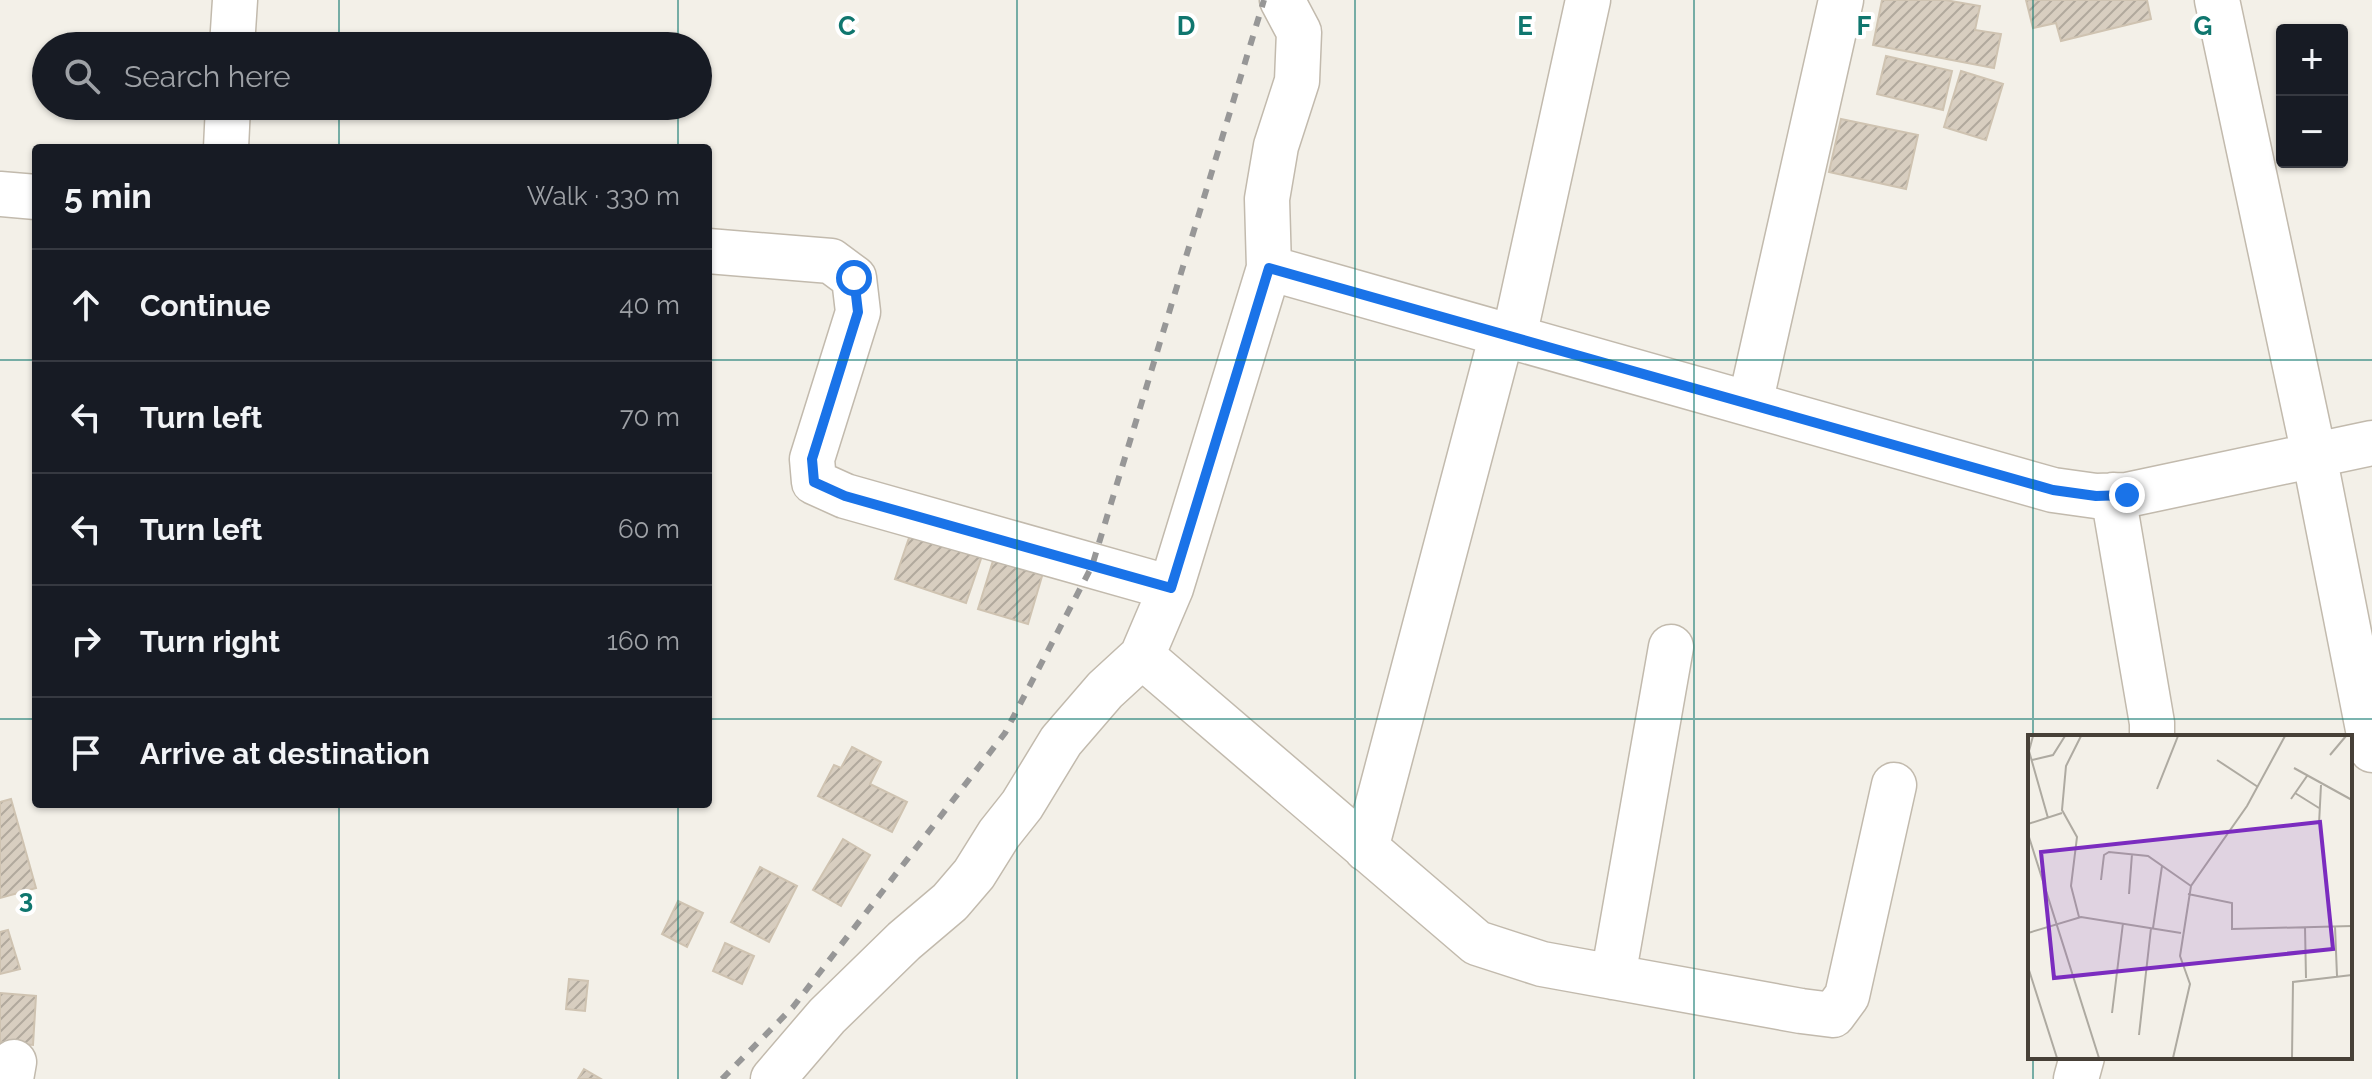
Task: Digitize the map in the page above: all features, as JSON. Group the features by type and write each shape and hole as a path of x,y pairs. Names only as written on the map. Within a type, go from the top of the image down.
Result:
{"street":[{"path":"233,32 235,0"},
{"path":"773,1079 827,1016 904,941 950,902 974,874 1022,805 1061,741 1105,690 1142,656 1171,588 1269,268 1267,199 1276,146 1297,81 1299,32 1282,0"},
{"path":"1366,849 1508,336 1588,0"},
{"path":"1750,404 1841,0"},
{"path":"2217,0 2314,455 2372,750"},
{"path":"226,144 227,120"},
{"path":"0,194 32,197"},
{"path":"712,251 831,261 854,278 858,312 812,459 814,482 845,496 1171,588"},
{"path":"1269,268 2053,490 2096,496 2127,495 2372,443"},
{"path":"2113,495 2152,735"},
{"path":"1613,977 1671,647"},
{"path":"1142,656 1477,943 1542,964 1801,1011 1833,1015 1847,996 1894,785"},
{"path":"2076,1079 2081,1059"}],"building":[{"path":"1882,0 1945,0 1980,6 1975,30 2001,34 1994,68 1873,45"},
{"path":"2026,0 2147,0 2151,19 2061,41 2056,23 2033,28"},
{"path":"1886,56 1952,71 1943,110 1877,94"},
{"path":"1961,71 2003,84 1986,140 1944,127"},
{"path":"1841,119 1918,135 1906,189 1829,172"},
{"path":"912,529 983,553 966,603 895,579"},
{"path":"996,551 1045,566 1028,624 978,609"},
{"path":"852,747 881,762 870,784 907,802 892,832 818,796 834,765 841,768"},
{"path":"11,799 36,888 0,898 0,802"},
{"path":"843,839 870,855 841,906 813,890"},
{"path":"760,867 797,886 769,942 731,922"},
{"path":"678,901 703,913 687,947 662,934"},
{"path":"8,930 20,969 0,974 0,932"},
{"path":"725,943 754,956 742,984 713,971"},
{"path":"569,979 588,981 585,1011 566,1009"},
{"path":"0,993 36,996 33,1045 0,1042"},
{"path":"584,1069 601,1079 578,1079"}],"railway":[{"path":"722,1079 793,1007 1005,733 1092,566 1264,0"}],"route":[{"path":"854,278 858,312 812,459 814,482 845,496 1171,588 1269,268 2053,490 2096,496 2127,495"}]}
